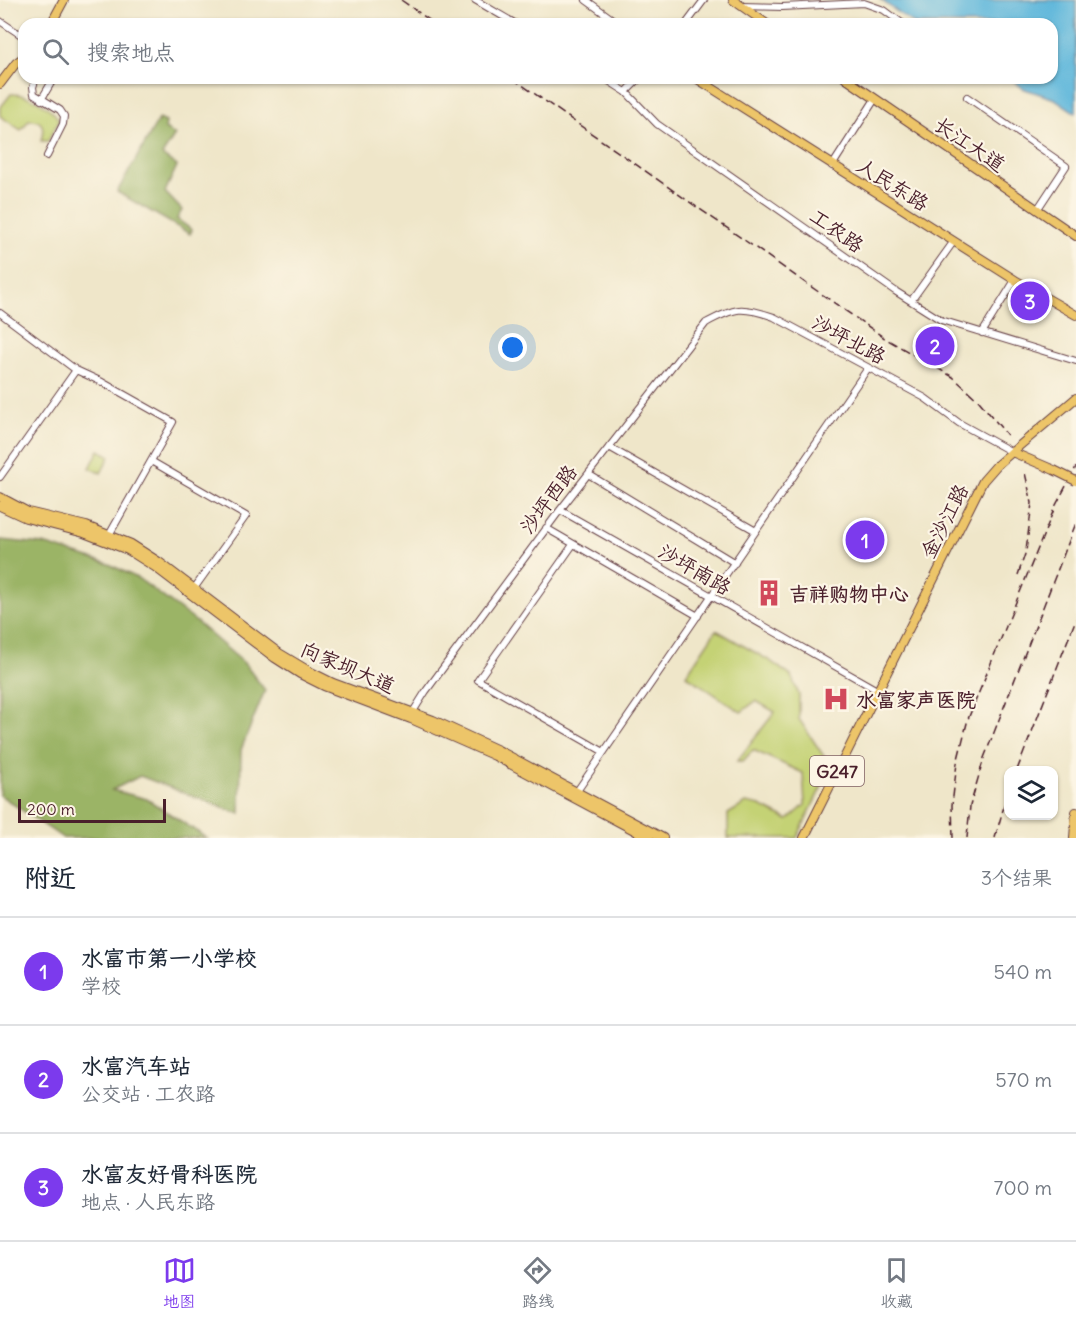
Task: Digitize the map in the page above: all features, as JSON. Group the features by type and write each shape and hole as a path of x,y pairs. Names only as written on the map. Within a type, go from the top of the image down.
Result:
{"highway":[{"path":"1012,452 1076,481"},
{"name":"金沙江路","path":"804,838 979,488 992,470 1012,452"}],"main road":[{"path":"54,18 64,0"},
{"path":"733,0 759,18"},
{"path":"0,84 18,62"},
{"name":"人民东路","path":"705,84 832,166 1015,280 1076,315"},
{"name":"长江大道","path":"854,84 1076,236"},
{"path":"1012,452 1076,398"},
{"name":"向家坝大道","path":"0,498 33,513 86,526 150,556 192,591 303,668 333,683 498,750 649,838"},
{"name":"向家坝大道","path":"0,506 30,520 108,538"},
{"name":"向家坝大道","path":"574,794 663,838"},
{"path":"1074,838 1076,812"}],"street":[{"path":"475,0 488,3 508,18"},
{"path":"586,0 611,18"},
{"path":"690,18 704,0"},
{"path":"742,6 782,7 864,3 884,10 895,18"},
{"path":"0,21 18,33"},
{"path":"34,84 34,94 60,110 64,116 63,124 48,156"},
{"path":"41,100 50,84"},
{"name":"工农路","path":"613,84 626,92 657,124 910,301 941,320 1076,361"},
{"path":"626,92 634,84"},
{"path":"967,97 1066,166 1037,210"},
{"path":"832,166 875,99"},
{"path":"910,301 954,241"},
{"path":"982,333 1015,280"},
{"name":"沙坪北路","path":"726,312 750,309 774,317 925,398 959,423 1012,452"},
{"name":"沙坪西路","path":"411,715 426,691 546,528 609,447 706,323 726,312"},
{"path":"0,313 76,370 173,422 108,538"},
{"path":"574,794 868,368"},
{"path":"0,477 76,370"},
{"path":"609,447 756,531"},
{"path":"151,461 246,516 192,591"},
{"path":"588,474 735,562"},
{"name":"沙坪南路","path":"560,510 877,690"},
{"path":"546,528 698,616"},
{"path":"572,546 478,680 604,752"}],"green space":[{"path":"11,94 31,98 45,105 59,120 48,141 41,141 43,129 38,121 29,120 21,130 0,116 0,108"},
{"path":"159,119 166,122 165,129 175,135 162,155 177,166 165,192 182,210 177,219 192,230 190,234 117,192"},
{"path":"99,450 110,456 101,473 90,468"},
{"path":"0,540 43,544 109,564 139,579 194,620 244,663 265,690 241,750 240,814 140,776 112,790 147,799 207,838 63,838 0,795"},
{"path":"716,630 770,661 791,676 799,695 799,719 831,767 797,838 728,838 728,814 746,803 760,806 788,820 805,805 803,773 753,750 743,761 737,761 775,712 756,701 741,712 686,675"}],"water":[{"path":"881,0 1076,0 1076,113 1055,99 1022,88 1018,84 1058,84 1058,18 906,18"}],"railway":[{"path":"401,0 426,18"},
{"path":"521,84 886,339 953,377 979,401 1007,435"},
{"path":"953,838 952,805 957,763 968,719 1055,507 1076,467"},
{"path":"1018,575 1026,551 1032,503 1025,473"},
{"path":"967,838 970,806 984,758 1076,523"},
{"path":"1019,766 1076,619"},
{"path":"995,838 1004,806"}],"place":[{"name":"水富友好骨科医院","path":"1030,301"},
{"name":"水富汽车站","path":"935,346"},
{"name":"水富市第一小学校","path":"865,540"},
{"name":"吉祥购物中心","path":"769,593"},
{"name":"水富家声医院","path":"836,699"}]}
